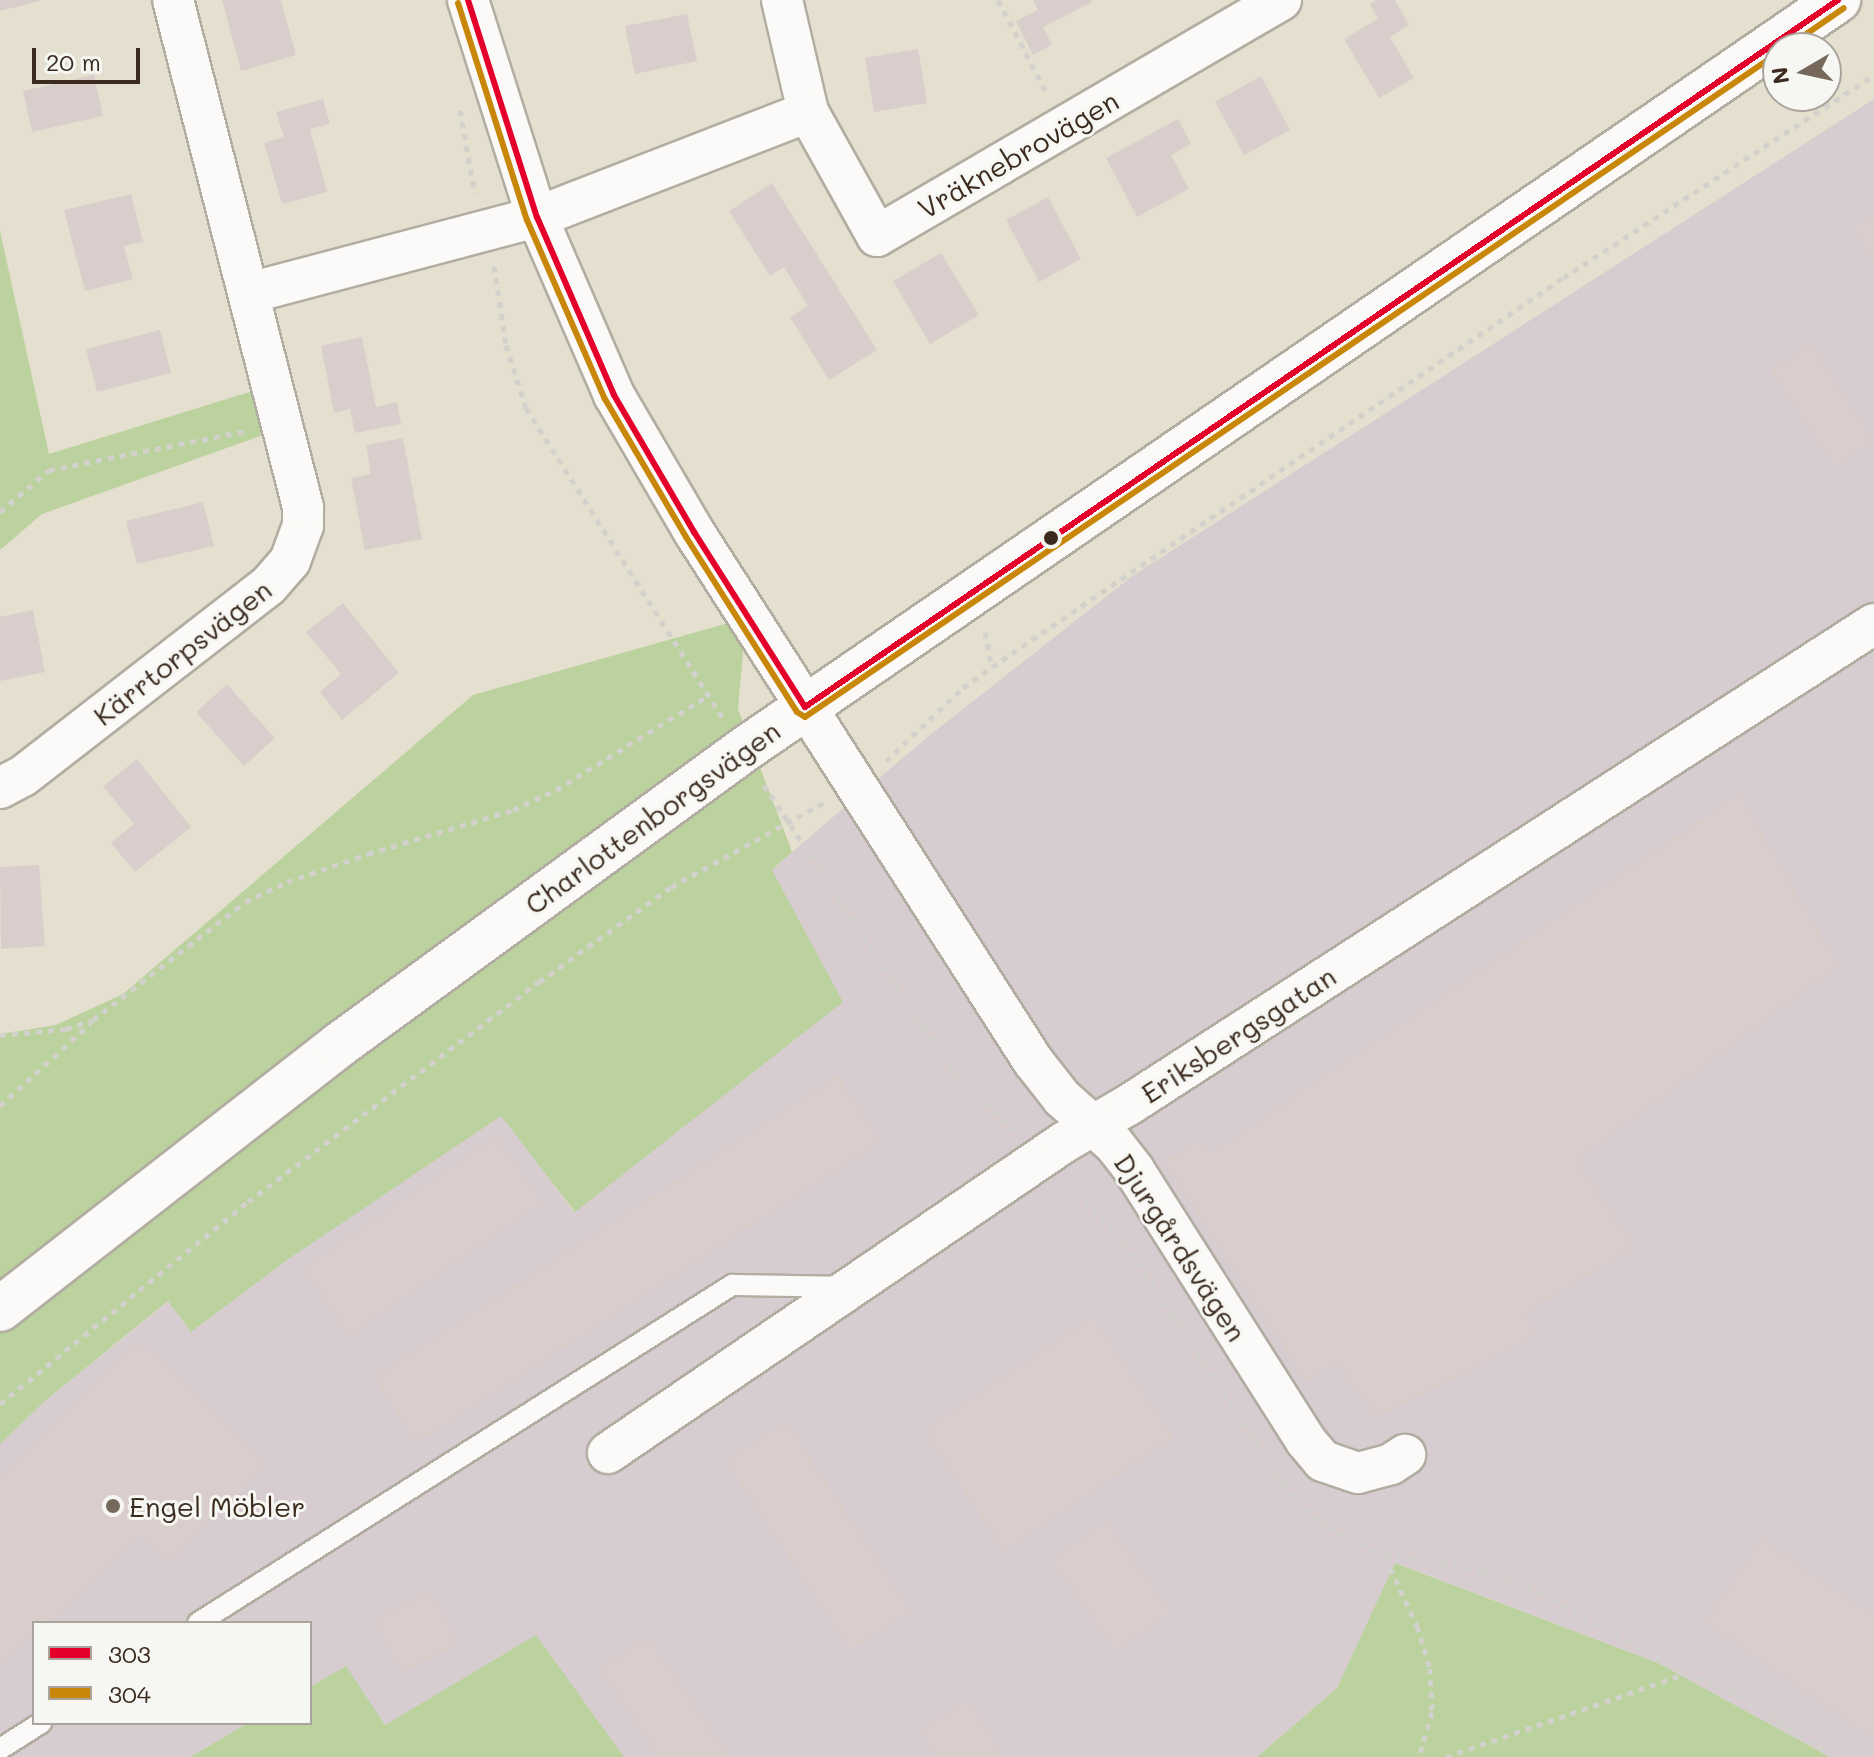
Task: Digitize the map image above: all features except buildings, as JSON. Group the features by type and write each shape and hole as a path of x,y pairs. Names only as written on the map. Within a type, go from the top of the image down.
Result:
{"main road":[{"name":"Charlottenborgsvägen","path":"0,1309 339,1045 805,707 1838,0"}],"street":[{"name":"Kärrtorpsvägen","path":"0,788 36,767 281,574 298,544 303,526 303,507 173,0"},
{"name":"Djurgårdsvägen","path":"468,0 537,217 614,395 687,521 805,707 1033,1061 1062,1098 1114,1144 1134,1170 1306,1441 1323,1461 1358,1473 1391,1464 1405,1455"},
{"name":"Vräknebrovägen","path":"782,0 808,112 877,236 1281,0"},
{"path":"249,293 537,217 808,112"},
{"name":"Eriksbergsgatan","path":"608,1453 1092,1125 1874,624"}],"lane":[{"path":"201,1621 732,1285 854,1287"},
{"path":"0,1749 38,1725"}],"path":[{"path":"998,0 1001,12 1065,126"},
{"path":"0,1404 248,1202 539,982 671,887 855,783 881,765 963,688 992,667 1563,278 1874,75"},
{"path":"0,1106 93,1020 245,902 287,882 513,810 556,790 709,695 526,408 506,345 493,259 459,103"},
{"path":"0,512 49,470 282,423"},
{"path":"992,667 984,633 995,626"},
{"path":"0,1035 66,1029 93,1020"},
{"path":"1384,1556 1417,1626 1430,1668 1432,1712 1419,1757"},
{"path":"1446,1757 1685,1674"}],"shaded area":[{"path":"1874,99 1874,1757 1830,1757 1658,1663 1396,1563 1337,1688 1257,1757 624,1757 536,1636 384,1726 346,1667 312,1686 312,1621 32,1621 32,1725 245,1725 190,1757 0,1757 0,1444 46,1400 169,1301 191,1332 290,1258 501,1115 574,1212 772,870 925,739 1131,577"}],"green space":[{"path":"0,231 49,454 266,387 274,431 42,514 0,550"},
{"path":"746,618 738,709 792,852 772,870 843,1002 575,1212 501,1116 290,1258 191,1332 168,1301 46,1400 0,1444 0,1034 56,1025 123,994 473,695"},
{"path":"1395,1563 1658,1663 1830,1757 1257,1757 1337,1688"},
{"path":"536,1635 624,1757 190,1757 245,1725 312,1725 312,1686 346,1666 385,1725"}],"transit line":[{"name":"303","path":"468,0 537,217 614,395 694,532 805,707"},
{"name":"303","path":"805,707 1838,0"},
{"name":"304","path":"458,3 527,220 605,399 686,537 797,712 805,717 1762,64"},
{"name":"304","path":"1809,32 1844,8"}],"place":[{"name":"Engel Möbler","path":"113,1506"}]}
